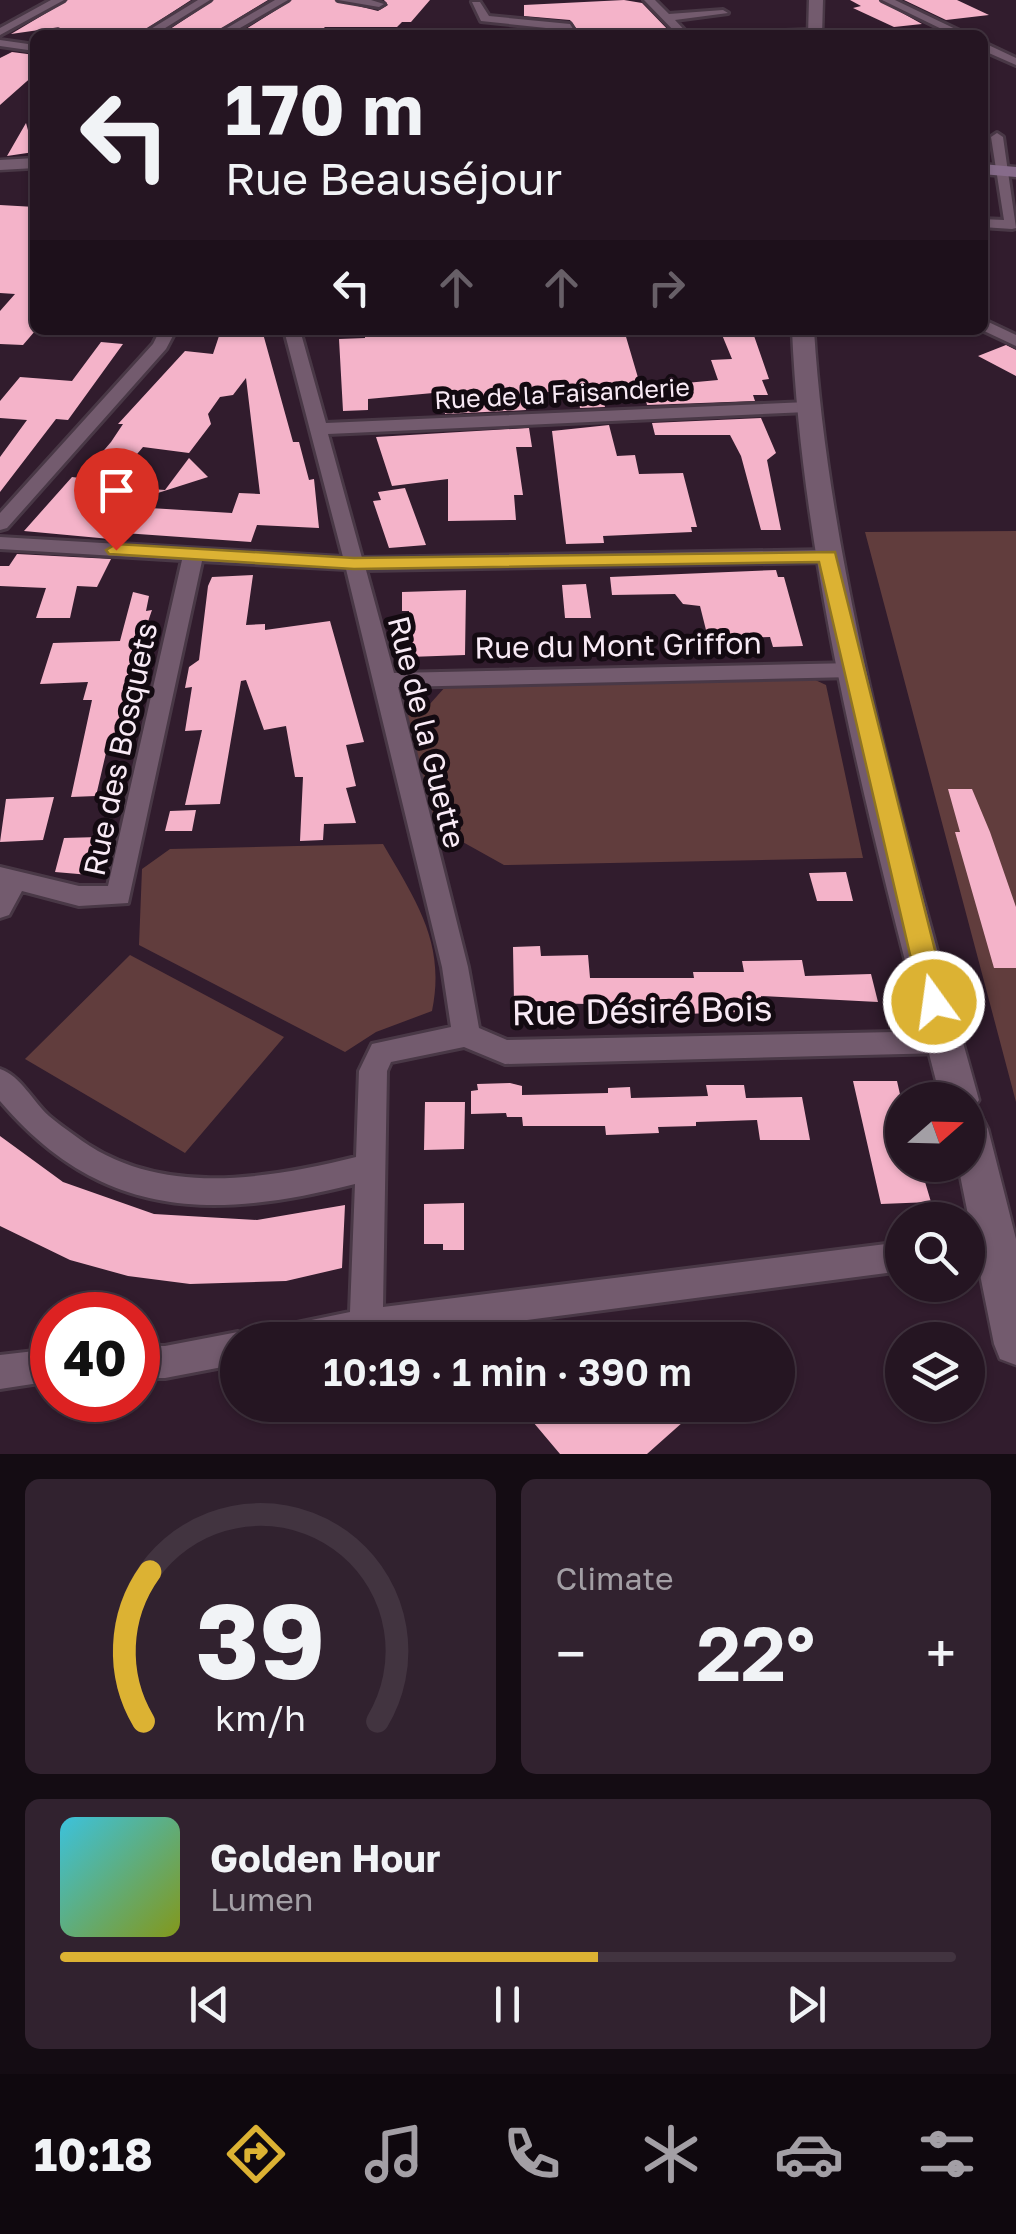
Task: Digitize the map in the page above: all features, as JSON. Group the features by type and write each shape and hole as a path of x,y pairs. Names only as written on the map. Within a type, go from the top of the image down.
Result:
{"street":[{"path":"0,32 60,0"},
{"path":"154,30 205,0"},
{"path":"229,30 282,0"},
{"path":"342,0 378,4"},
{"path":"650,0 679,30"},
{"path":"815,30 816,0"},
{"path":"886,0 950,30"},
{"path":"476,4 485,19 558,24 571,30"},
{"path":"666,17 724,13"},
{"path":"0,44 30,47"},
{"path":"988,48 1016,62"},
{"path":"1012,226 990,135 1016,138"},
{"path":"0,165 30,164"},
{"path":"988,224 1012,226"},
{"path":"988,232 1012,226"},
{"path":"988,328 1016,341"},
{"path":"0,524 160,346 166,335"},
{"name":"Rue de la Guette","path":"293,335 455,966 466,1034"},
{"path":"803,335 807,407 828,556 955,1082"},
{"name":"Rue de la Faisanderie","path":"319,429 807,407"},
{"path":"0,543 354,564 828,556"},
{"name":"Rue des Bosquets","path":"8,878 79,896 119,896 193,555"},
{"name":"Rue du Mont Griffon","path":"384,680 854,670"},
{"path":"0,908 8,878"},
{"path":"366,1322 373,1071 382,1052 466,1034"},
{"name":"Rue Désiré Bois","path":"466,1034 505,1052 944,1042"},
{"path":"0,1082 30,1122 76,1158 126,1179 188,1193 253,1193 370,1167"},
{"path":"985,1257 1016,1344"},
{"path":"390,1322 885,1259"},
{"path":"160,1362 220,1351"},
{"path":"0,1372 30,1368"}],"shaded area":[{"path":"1016,531 1016,1102 865,532"},
{"path":"811,678 826,685 863,858 504,865 434,826 404,717 429,705 446,686"},
{"path":"383,844 417,904 431,943 435,964 432,1011 376,1032 345,1052 139,945 142,869 170,849"},
{"path":"130,955 284,1037 185,1153 25,1059"}],"building":[{"path":"68,0 191,0 145,30 54,30 60,27 11,34"},
{"path":"214,0 268,0 219,30 169,30"},
{"path":"292,0 334,0 378,11 388,5 384,0 430,0 411,22 402,22 397,27 246,29"},
{"path":"624,0 642,3 668,30 577,30 570,20 524,16 524,5"},
{"path":"850,0 879,0 922,24 894,27 853,8 861,6"},
{"path":"904,0 957,0 989,15 946,20"},
{"path":"12,52 30,54 30,78 0,105 0,58"},
{"path":"26,123 30,153 7,156"},
{"path":"0,205 30,207 32,335 23,345 0,344 0,311 15,294 0,293"},
{"path":"219,335 263,335 293,442 299,442 309,480 314,479 319,528 257,525 251,542 124,533 121,540 24,531 72,477 80,478 123,424 118,424 185,351 213,354","holes":["246,378 260,494 239,493 232,513 117,506 208,477 189,458 165,490 110,486 143,447 189,453 211,424 208,414 220,397 233,395"]},
{"path":"625,335 644,398 603,399 605,407 580,408 576,391 524,393 526,410 445,414 444,392 368,399 368,410 343,411 339,339"},
{"path":"722,335 754,335 769,379 762,380 768,395 753,395 755,401 647,405 643,387 718,380 711,360 732,359"},
{"path":"101,342 123,344 68,420 56,419 0,492 0,457 27,420 0,418 0,401 20,377 72,381"},
{"path":"1006,345 1016,350 1016,376 978,356"},
{"path":"761,418 776,453 767,460 781,530 761,530 741,456 730,435 655,435 652,423"},
{"path":"609,425 617,456 635,455 639,474 683,473 697,527 691,527 692,532 603,536 604,543 566,544 552,431"},
{"path":"529,428 532,447 516,447 523,495 514,495 516,520 448,521 448,479 392,486 376,437"},
{"path":"405,488 426,545 389,548 373,501 381,500 378,492"},
{"path":"17,554 111,559 97,587 77,586 70,618 36,618 46,588 0,586 0,566 9,566"},
{"path":"776,570 778,577 784,577 803,646 773,647 770,637 708,638 700,606 683,604 675,594 612,595 610,577"},
{"path":"253,575 246,625 265,624 265,630 330,621 364,742 346,745 356,786 346,788 356,823 324,824 323,840 300,841 303,777 295,777 286,726 264,730 246,680 241,681 220,804 185,805 202,730 185,731 192,687 185,688 189,667 199,660 208,586 212,577"},
{"path":"586,584 591,618 565,618 562,585"},
{"path":"466,590 465,655 409,657 409,611 402,611 402,592"},
{"path":"133,592 149,596 146,611 152,610 132,668 119,740 109,740 96,796 71,797 92,700 83,700 88,682 40,684 53,643 120,641"},
{"path":"948,789 972,789 990,832 1016,907 1016,968 994,968 955,832 960,832"},
{"path":"54,797 43,840 0,842 6,799"},
{"path":"196,810 192,831 165,831 170,811"},
{"path":"99,837 98,860 90,875 55,872 64,838"},
{"path":"846,872 853,901 817,901 809,873"},
{"path":"540,946 541,956 588,955 590,978 694,978 693,972 744,972 742,961 802,960 805,976 871,974 878,1002 761,996 764,1011 659,1015 658,1006 514,1002 513,947"},
{"path":"853,1081 897,1081 885,1082 885,1182 925,1182 931,1202 881,1204"},
{"path":"477,1084 522,1086 522,1095 608,1093 608,1088 630,1087 631,1098 708,1096 706,1085 744,1085 746,1098 802,1097 810,1140 760,1140 757,1120 696,1122 696,1126 658,1127 659,1133 606,1135 605,1126 523,1126 522,1117 507,1117 506,1113 471,1114 471,1091 478,1090"},
{"path":"425,1102 465,1102 464,1149 424,1150"},
{"path":"0,1136 63,1182 154,1214 257,1220 345,1205 342,1268 286,1281 190,1284 128,1276 70,1260 0,1226"},
{"path":"464,1203 464,1250 443,1250 443,1244 424,1244 424,1204"},
{"path":"533,1422 683,1422 647,1454 560,1454"}],"route":[{"path":"116,550 354,564 828,556 887,818 934,1002"}]}
